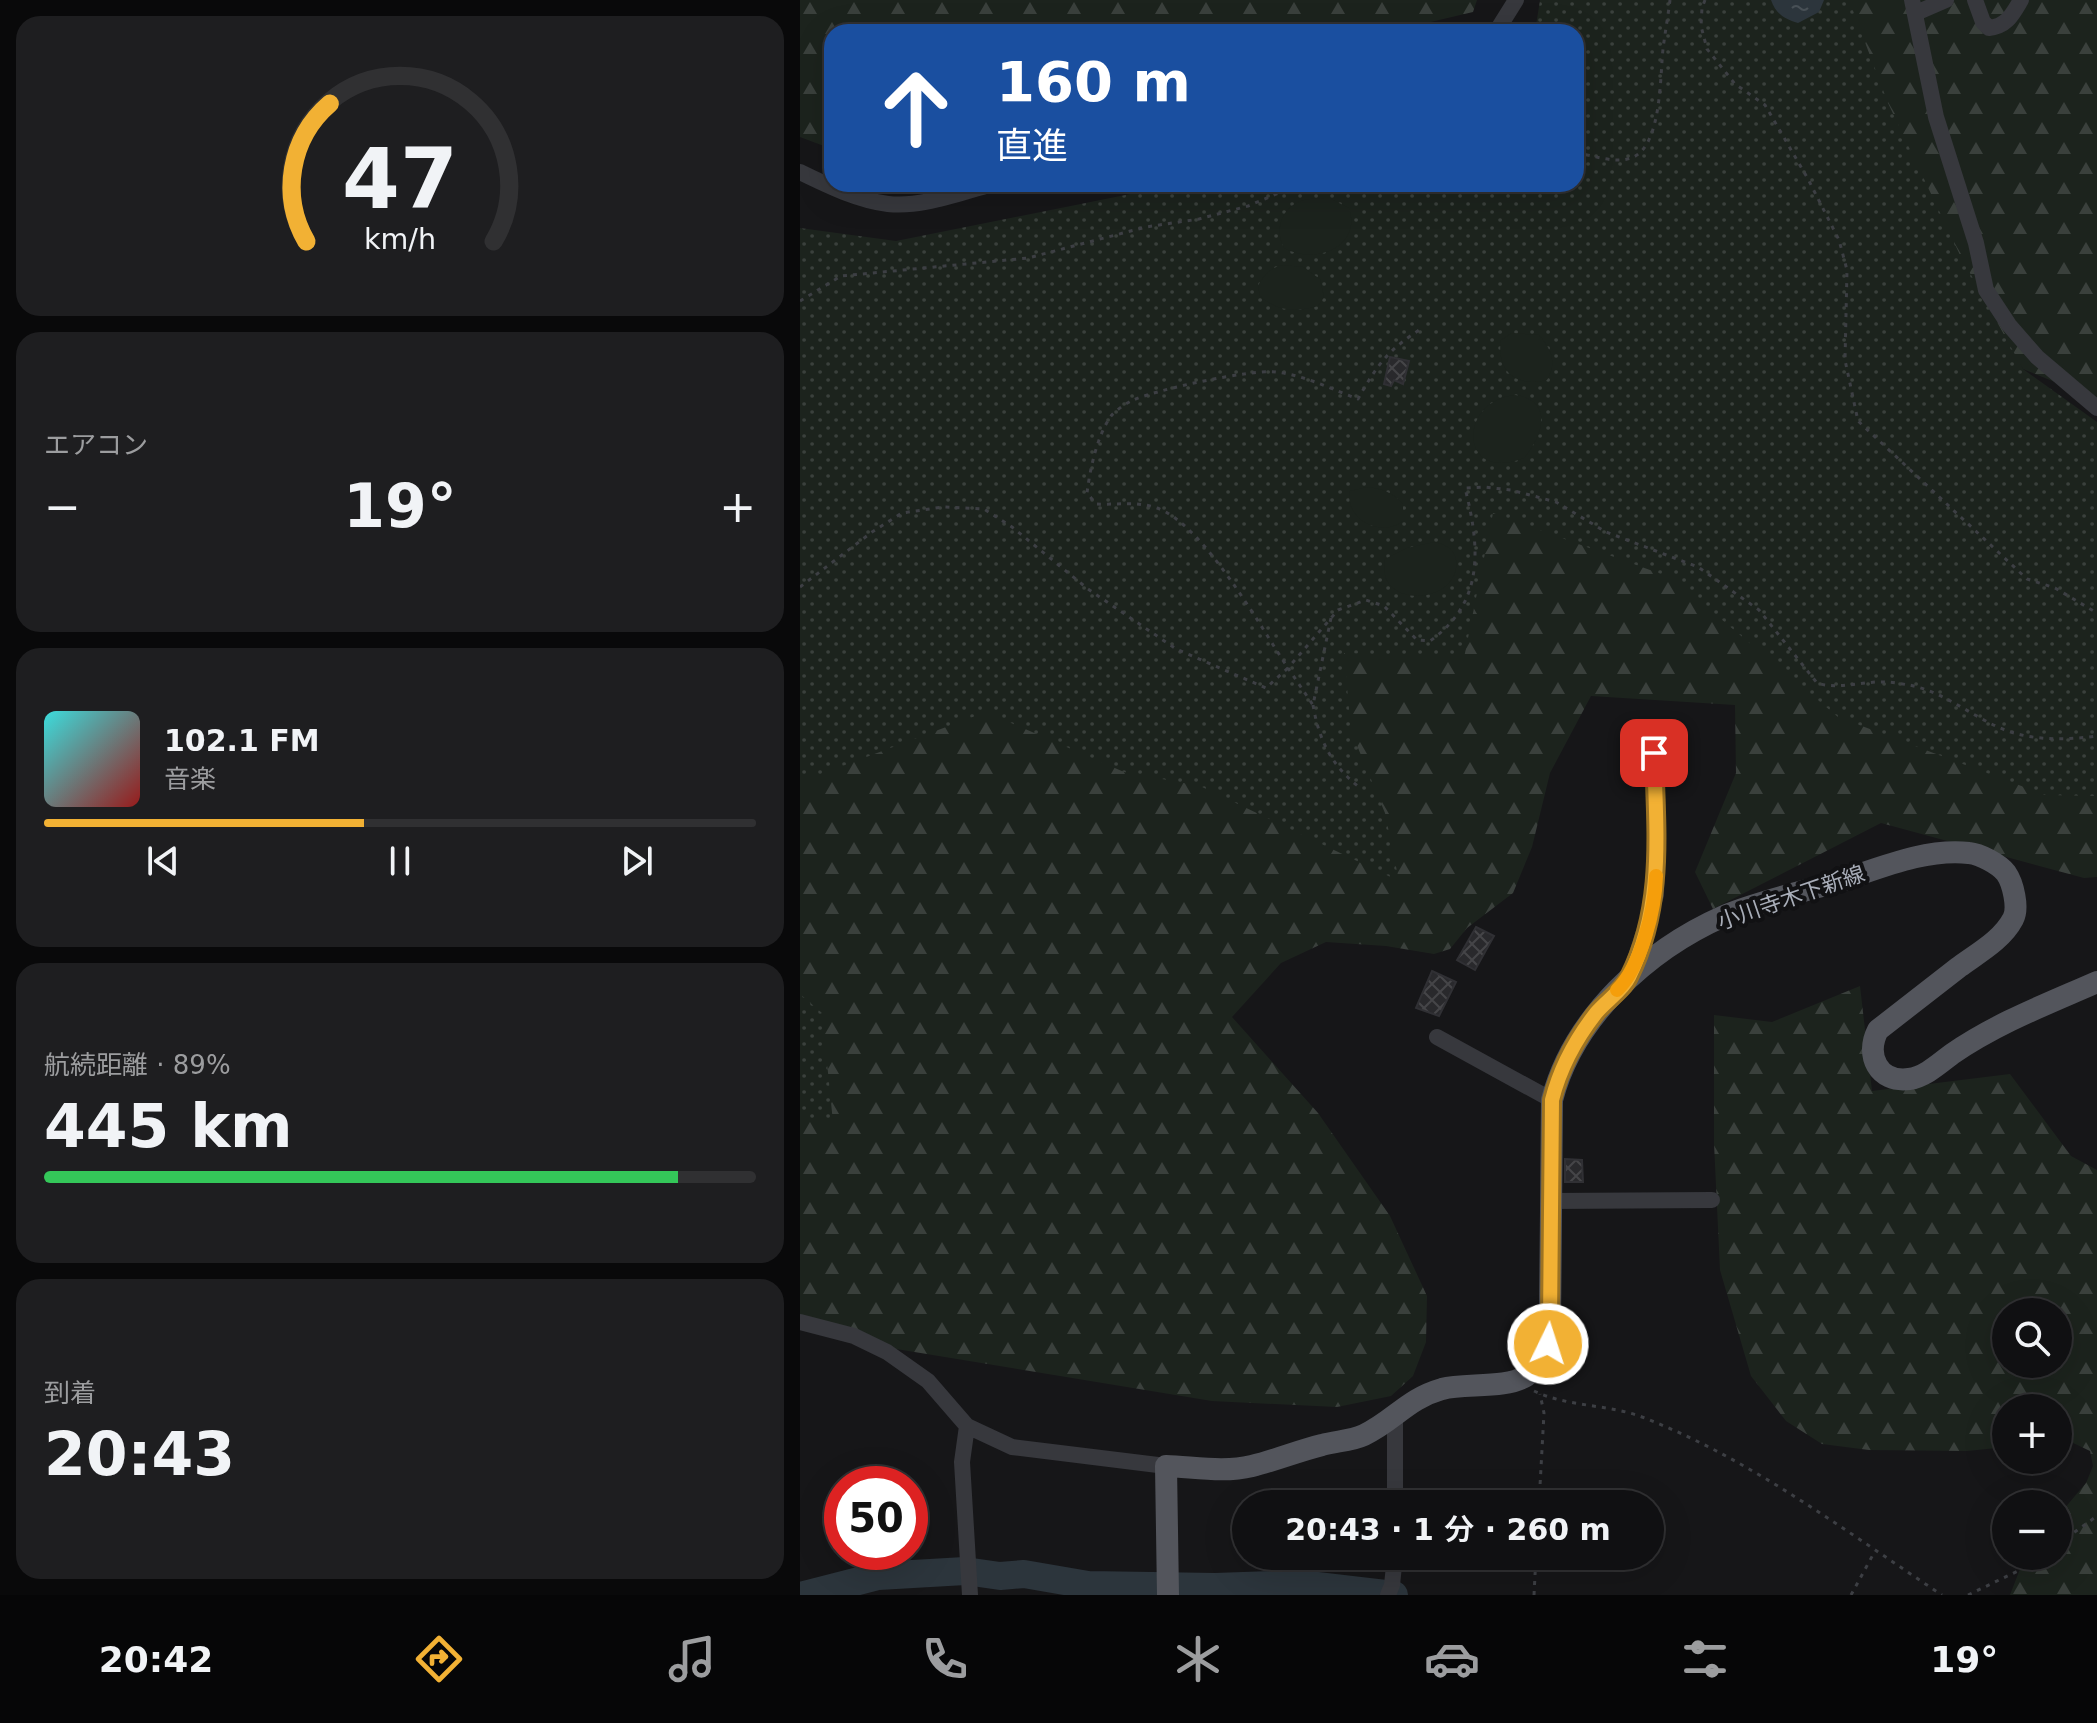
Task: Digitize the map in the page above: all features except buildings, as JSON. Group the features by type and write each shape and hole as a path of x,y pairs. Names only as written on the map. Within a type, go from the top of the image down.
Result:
{"main road":[{"name":"小川寺木下新線","path":"1512,1381 1525,1377 1539,1363 1548,1344 1552,1100 1557,1078 1575,1042 1597,1013 1628,980 1660,953 1724,916 1904,861 1944,853 1972,853 2006,873 2015,896 2015,917 1999,937 1878,1030 1871,1043 1872,1057 1882,1071 1908,1080 1923,1075 1983,1033 2097,982"},
{"path":"1168,1595 1166,1466 1250,1467 1324,1444 1359,1438 1395,1416 1410,1401 1444,1388 1512,1381"}],"street":[{"path":"1501,24 1516,0"},
{"path":"1946,0 1914,6 1936,117 1976,243 1986,290 2009,325 2037,357 2097,408"},
{"path":"1975,0 1983,22 1989,28 2001,27 2021,0"},
{"path":"800,172 824,183"},
{"path":"843,192 890,204 922,202 961,192"},
{"path":"1628,980 1656,895 1654,753"},
{"path":"1437,1037 1552,1100"},
{"path":"1551,1201 1712,1200"},
{"path":"800,1322 854,1336 887,1352 928,1381 967,1426 1012,1447 1166,1466"},
{"path":"1395,1416 1395,1490"},
{"path":"967,1426 962,1462 970,1595"},
{"path":"1390,1590 1393,1570"}],"path":[{"path":"1584,154 1615,160 1632,158 1641,152 1649,138 1659,105 1670,0"},
{"path":"1705,0 1701,26 1707,49 1735,84 1765,105 1839,240 1847,270 1845,360 1858,421 2027,579 2055,588 2097,613"},
{"path":"800,301 841,276 1028,258 1146,227 1199,219 1248,206 1281,192"},
{"path":"1359,787 1344,776 1322,742 1313,705 1229,580 1184,524 1157,508 1096,504 1087,493 1089,476 1101,437 1112,416 1129,401 1168,390 1273,371 1297,376 1358,399 1376,367 1396,345 1424,327"},
{"path":"800,587 902,513 943,507 984,509 1012,527 1088,589 1176,649 1266,688 1288,668 1338,610 1366,600 1384,606 1417,640 1430,641 1438,635 1457,617 1472,583 1476,561 1472,516 1465,488 1511,490 1556,502 1606,532 1698,567 1759,610 1817,683 1828,687 1884,681 1911,686 1931,691 2002,729 2022,735 2044,739 2097,736"},
{"path":"1313,705 1331,618"},
{"path":"1512,1381 1540,1394 1639,1416 1704,1445 1752,1470 1942,1595"},
{"path":"1540,1394 1544,1413 1540,1490"},
{"path":"2072,1534 2097,1516"},
{"path":"1851,1595 1875,1551"},
{"path":"1534,1595 1535,1570"},
{"path":"1968,1595 2020,1570"}],"green space":[{"path":"800,0 1477,0 1473,12 1422,24 824,24 824,146 800,137"},
{"path":"1540,0 1850,0 2023,369 2097,422 2097,807 1999,811 1513,559 1425,911 800,826 800,228 896,241 1140,192 1584,192 1584,24 1536,24"},
{"path":"1849,0 2097,0 2097,399 2023,369 1960,255 1888,103"},
{"path":"1331,199 1349,208 1349,234 1342,243 1322,253 1309,255 1284,248 1280,226 1290,207 1304,200"},
{"path":"1281,265 1303,267 1320,279 1324,297 1318,306 1288,309 1260,296 1258,286 1262,279"},
{"path":"1512,333 1539,335 1550,351 1552,362 1547,380 1526,381 1510,375 1500,351 1501,340"},
{"path":"1515,395 1527,398 1540,411 1540,430 1536,440 1524,458 1503,463 1487,460 1477,451 1473,438 1475,424 1483,411 1496,400"},
{"path":"1367,487 1387,492 1399,500 1403,504 1403,521 1385,528 1375,527 1359,518 1350,501 1350,491"},
{"path":"1493,513 1672,578 1838,717 2045,795 2097,796 2097,877 2084,878 1881,823 1713,909 1695,872 1736,773 1735,705 1591,696 1550,773 1532,847 1513,893 1467,928 1450,949 1434,954 1386,946 1326,942 1281,963 1232,1017 1318,1113 1390,1216 1427,1296 1426,1342 1413,1376 1391,1396 1337,1407 1212,1401 878,1346 800,1322 800,1119 833,1122 822,1013 800,994 800,782 986,712 1124,772 1200,786 1399,881 1385,813 1351,731 1344,653 1464,658"},
{"path":"1434,542 1448,547 1455,556 1454,575 1446,586 1419,596 1404,594 1392,587 1385,576 1385,559 1407,548"},
{"path":"800,949 871,1026 819,1174 800,1174"},
{"path":"1860,986 1872,1091 2010,1074 2071,1156 2097,1170 2097,1595 2010,1595 2020,1570 2072,1570 2072,1500 2086,1483 2093,1466 2090,1451 2072,1442 2072,1394 1992,1394 1992,1448 1869,1450 1822,1444 1786,1421 1751,1376 1720,1270 1714,1143 1714,1015 1772,1022"}],"water":[{"path":"1771,0 1824,0 1819,12 1798,23 1781,15"}],"waterway":[{"path":"804,1595 878,1576 965,1571 1000,1576 1024,1574 1088,1585 1215,1587 1300,1584 1394,1595"}],"slow traffic":[{"path":"1617,990 1628,980 1644,936 1656,895 1656,876"}],"route":[{"path":"1548,1344 1552,1100 1557,1078 1575,1042 1628,980 1644,936 1656,895 1654,753"}]}
